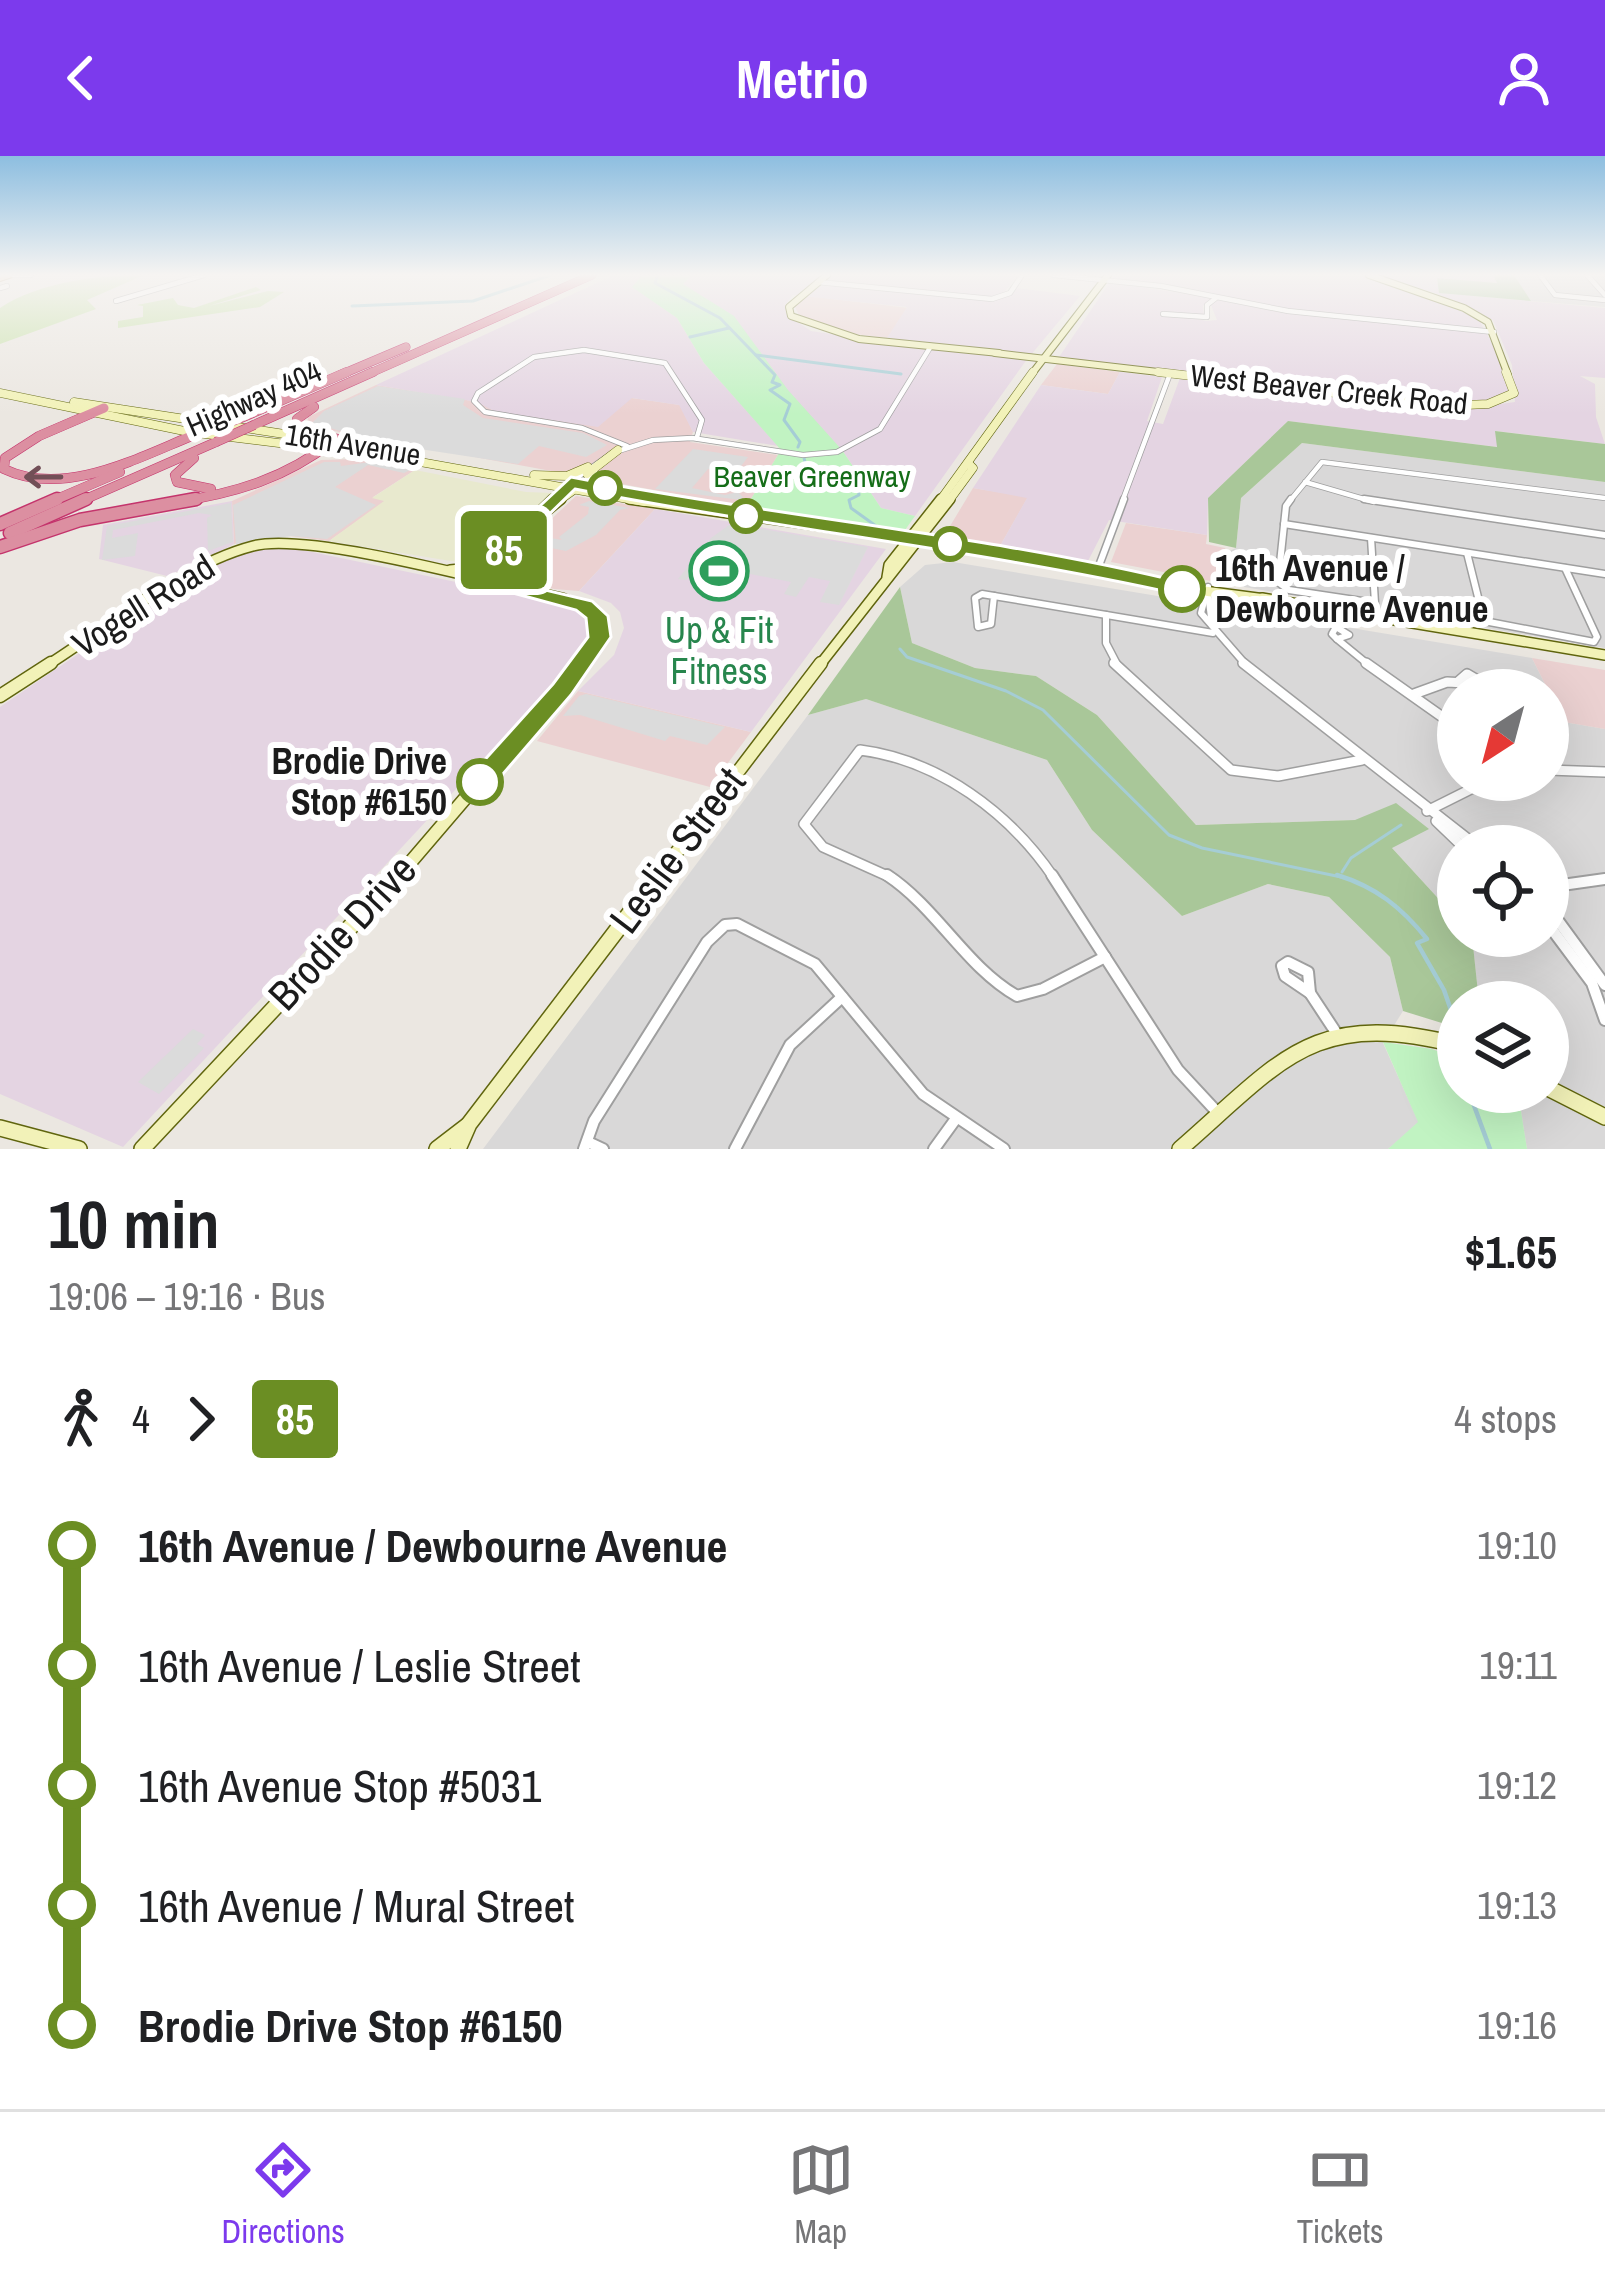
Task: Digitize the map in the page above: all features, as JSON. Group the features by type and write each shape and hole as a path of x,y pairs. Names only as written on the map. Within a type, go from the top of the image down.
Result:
{"highway":[{"name":"Highway 404","path":"0,524 464,321"},
{"name":"Highway 404","path":"0,542 488,321"},
{"path":"390,450 306,433 295,424 314,407 489,321"},
{"path":"95,410 22,445 5,458 4,469 23,478 74,476 198,436"},
{"path":"0,454 95,410"},
{"path":"219,442 184,464 177,482 198,490 248,483 298,459 303,448 296,444"},
{"path":"0,542 90,518 250,487 284,474 329,445"}],"main road":[{"name":"West Beaver Creek Road","path":"799,321 838,335 1478,406 1499,402 1514,392 1494,332"},
{"name":"Leslie Street","path":"458,1149 469,1124 973,468 969,464 1071,321"},
{"path":"1487,321 1494,332"},
{"name":"16th Avenue","path":"0,391 189,432 390,450 704,509"},
{"name":"16th Avenue","path":"95,410 1065,565 1605,659"},
{"path":"471,579 573,486 623,448"},
{"path":"530,475 567,476 588,466"},
{"path":"436,571 471,568 512,543"},
{"name":"Vogell Road","path":"0,695 200,567 246,547 306,544 436,571"},
{"path":"492,561 492,574 506,586"},
{"name":"Brodie Drive","path":"142,1149 520,739 595,648 601,627 584,606 436,571"},
{"path":"1180,1149 1308,1042 1335,1031 1401,1030 1437,1039"},
{"path":"1569,1099 1605,1117"},
{"name":"Leslie Street","path":"437,1149 469,1124"},
{"path":"0,1128 79,1149"}],"street":[{"path":"1386,321 1494,332"},
{"path":"573,486 588,466 623,448 661,438 697,437 793,453 842,450 877,433 931,346"},
{"path":"623,448 582,428 485,412 475,401 478,393 545,353 577,350 647,358 671,370 702,420 697,437"},
{"path":"1097,571 1162,406 1170,374"},
{"path":"1371,538 1377,601 1358,603 1279,585 1288,502 1320,463 1605,498"},
{"path":"1305,482 1388,505 1605,535"},
{"path":"1285,524 1605,574"},
{"path":"1467,553 1484,621 1594,641 1597,637 1565,568"},
{"path":"1208,590 1201,613 1234,656 1447,825"},
{"path":"994,596 991,624 978,627 975,598 994,596 1213,629"},
{"path":"1106,615 1106,643 1114,663 1232,770 1250,775 1319,772 1362,760"},
{"path":"1337,639 1437,712"},
{"path":"1412,694 1437,687"},
{"path":"1107,956 1017,997 998,985 900,885 872,866 815,842 804,824 860,750 958,782 983,797 1068,896 1107,956 1167,1061 1219,1113"},
{"path":"1569,771 1605,772"},
{"path":"1430,813 1451,801"},
{"path":"1430,813 1442,825"},
{"path":"1569,884 1605,879"},
{"path":"603,1149 586,1146 594,1121 706,942 725,925 737,924 799,953 827,976 901,1070 955,1120 1004,1149"},
{"path":"1569,939 1599,984 1605,1021"},
{"path":"1569,949 1599,984"},
{"path":"1310,993 1335,1031"},
{"path":"735,1149 786,1046 812,1016 842,997"},
{"path":"934,1149 955,1120"}],"shaded area":[{"path":"514,321 679,321 704,363 778,446 693,432 679,405 632,398 598,427 494,411 477,402 376,385"},
{"path":"719,321 797,321 811,331 919,347 922,343 887,338 898,321 1059,321 915,516 881,508 842,450"},
{"path":"807,321 899,321 887,338 830,331"},
{"path":"1083,321 1480,321 1499,356 1510,390 1495,401 1449,405 1059,357"},
{"path":"1494,321 1605,321 1605,378 1580,376 1595,384 1596,417 1605,444 1496,431 1498,447 1288,421 1208,498 1207,535 1109,520 1088,561 1000,546 1027,498 973,488 1041,385 1108,394 1120,372 1162,377 1147,421 1163,424 1180,378 1456,410 1515,402 1512,365"},
{"path":"1057,364 1120,372 1108,394 1041,385"},
{"path":"376,385 478,402 632,398 680,405 693,432 690,442 778,455 746,507 307,426 308,417"},
{"path":"378,386 465,399 463,405 483,418 583,433 607,445 586,457 539,446 518,464 387,444 312,423 324,411"},
{"path":"1302,443 1605,482 1605,648 1221,583 1227,552 1236,548 1241,498"},
{"path":"693,449 748,457 735,474 708,469 692,488 725,495 738,492 741,500 655,489"},
{"path":"357,459 415,470 373,497 386,501 329,541 283,535 234,544 232,501 321,460"},
{"path":"324,462 340,462 341,466 371,462 410,470 404,473 368,465 335,487 376,505 327,539 291,536 236,544 233,505"},
{"path":"973,488 1028,497 1000,546 944,536"},
{"path":"576,496 655,509 579,591 501,574 502,565"},
{"path":"232,501 234,544 171,577 99,559 103,525"},
{"path":"589,501 630,508 620,510 596,535 566,551 531,544 539,536 562,540 559,537 588,514 589,507 579,505"},
{"path":"231,503 233,542 208,551 207,518 212,515 199,513 113,530 112,538 138,533 135,556 102,560 107,526"},
{"path":"655,509 886,549 751,732 578,691 614,655 624,628 620,612 611,603 579,591"},
{"path":"1126,523 1207,535 1206,544 1227,552 1221,583 1111,562"},
{"path":"729,525 868,547 839,605 820,602 830,581 809,577 796,597 784,594 791,582 700,564 686,580 678,579 711,538"},
{"path":"265,546 566,605 595,629 590,645 123,1147 0,1094 0,707 205,568"},
{"path":"953,562 1532,658 1538,669 1437,669 1437,801 1569,801 1569,723 1605,729 1605,1149 1527,1149 1521,1113 1569,1113 1569,981 1477,981 1474,957 1569,957 1569,825 1437,825 1437,897 1392,848 1355,820 1196,825 1097,715 1036,676 975,668 912,643 900,587 925,565"},
{"path":"1532,658 1605,670 1605,729 1569,723 1569,669 1538,669"},
{"path":"578,691 751,732 710,787 537,741"},
{"path":"586,694 725,727 707,745 670,736 665,741 580,715 563,716"},
{"path":"866,699 1047,760 1092,830 1182,916 1268,884 1329,897 1390,957 1403,1011 1383,1043 1419,1123 1388,1149 483,1149 808,715"},
{"path":"193,1029 205,1035 197,1044 204,1048 159,1094 138,1082"}],"green space":[{"path":"0,321 62,321 0,344"},
{"path":"118,321 163,321 118,328"},
{"name":"Beaver Greenway","path":"679,321 738,321 788,390 842,450 881,508 915,516 905,530 746,507 781,450 704,363"},
{"path":"1288,421 1497,447 1495,431 1605,444 1605,482 1302,443 1241,498 1236,548 1209,542 1208,498"},
{"path":"415,470 551,493 519,527 469,564 329,541 384,501 372,498"},
{"path":"900,587 912,643 975,668 1036,676 1097,715 1196,825 1355,820 1396,803 1429,829 1392,848 1437,897 1437,957 1474,957 1477,981 1437,981 1437,1022 1403,1011 1390,957 1329,897 1268,884 1182,916 1092,830 1047,760 866,699 808,715"},
{"path":"1383,1042 1437,1051 1437,1113 1521,1113 1527,1149 1388,1149 1418,1122"}],"waterway":[{"path":"723,321 775,375 772,382 780,385 770,390 790,404 784,420 800,442 798,447"},
{"path":"690,337 729,328"},
{"path":"756,355 901,374"},
{"path":"804,458 806,466 800,468 810,479 858,483 859,495 849,500 851,508 876,526"},
{"path":"900,649 907,657 1006,691 1043,710 1169,835 1202,848 1343,877"},
{"path":"1342,872 1351,858 1401,825"},
{"path":"1337,875 1343,877"},
{"path":"1343,877 1387,900 1407,917 1427,939 1417,943 1439,981"},
{"path":"1477,1113 1490,1149"}],"bus line":[{"name":"85","path":"480,782 562,690 600,637 596,616 584,606 471,579 531,526 545,505 571,482 704,509 1056,560 1182,589"}],"place":[{"name":"Up & Fit Fitness","path":"719,571"},
{"name":"16th Avenue / Dewbourne Avenue","path":"1182,589"},
{"name":"Brodie Drive Stop #6150","path":"480,782"}]}
